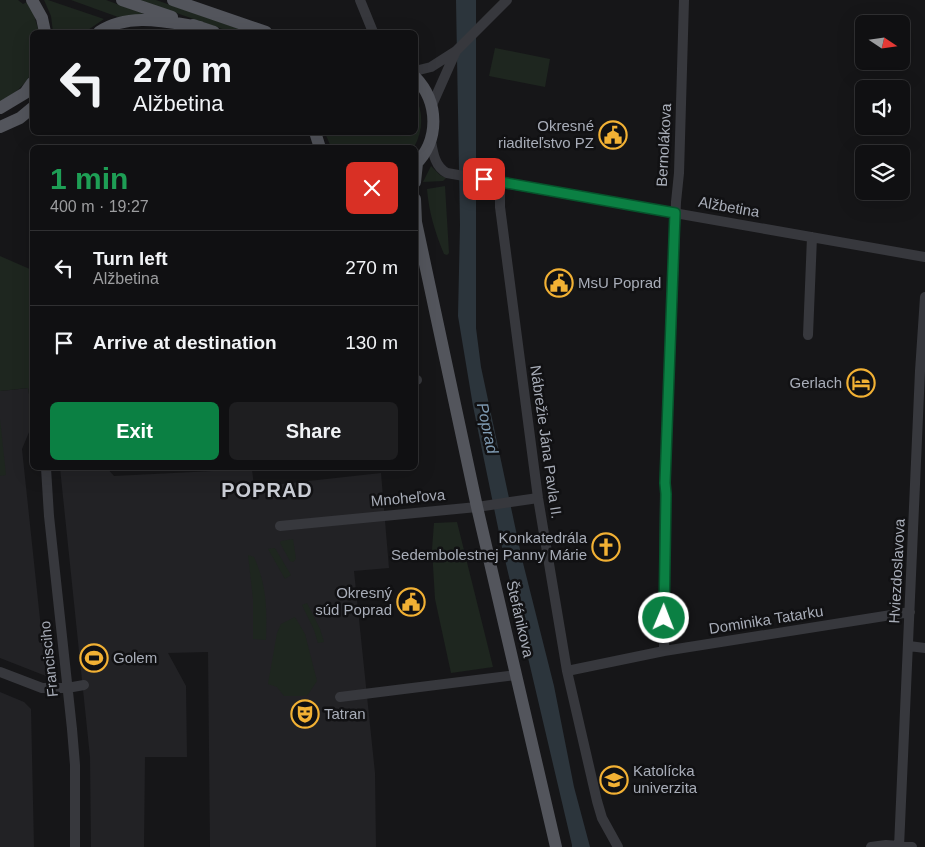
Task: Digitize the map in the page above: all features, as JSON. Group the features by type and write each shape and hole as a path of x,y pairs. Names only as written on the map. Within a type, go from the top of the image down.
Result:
{"main road":[{"path":"32,0 42,18 45,30"},
{"path":"122,0 208,30"},
{"path":"173,0 260,30"},
{"path":"103,30 116,23 134,20 200,27"},
{"path":"418,81 427,92 432,105 434,123 431,141 418,161"},
{"path":"0,108 25,93 30,86"},
{"path":"0,127 20,118 30,110"},
{"name":"Štefánikova","path":"418,235 483,506 516,675 556,847"}],"street":[{"path":"360,0 372,30"},
{"path":"418,70 431,68 456,51 507,0"},
{"name":"Bernolákova","path":"664,651 665,483 675,213 679,172 684,0"},
{"path":"365,14 367,30"},
{"path":"432,105 456,51"},
{"name":"Alžbetina","path":"431,141 435,160 441,170 447,173 925,257"},
{"name":"Nábrežie Jána Pavla II.","path":"500,182 500,207 538,498 567,671 602,818 618,847"},
{"path":"808,335 812,237"},
{"name":"Hviezdoslavova","path":"899,846 925,297"},
{"name":"Francisciho","path":"46,470 49,516 75,765 75,847"},
{"name":"Mnoheľova","path":"280,526 483,506 538,498"},
{"name":"Dominika Tatarku","path":"567,671 664,651 910,612"},
{"path":"909,646 925,648"},
{"path":"0,672 42,688 67,688 84,685"},
{"path":"340,697 516,675"},
{"path":"871,847 912,847"}],"shaded area":[{"path":"0,0 18,0 23,4 27,2 33,12 38,30 30,30 30,74 19,89 0,102"},
{"path":"44,0 104,19 88,30 53,30 51,16"},
{"path":"71,0 106,0 147,15 118,17"},
{"path":"139,0 156,0 243,30 225,30"},
{"path":"495,48 550,59 545,87 489,76"},
{"path":"418,102 421,128 415,145 330,145 326,135 418,135"},
{"path":"431,166 446,178 443,181 423,182"},
{"path":"445,186 449,253 447,255 444,254 435,230 427,189"},
{"path":"0,256 30,269 30,399 28,388 0,391"},
{"path":"28,388 30,399 30,430 22,449 46,676 0,658 0,391"},
{"path":"0,419 6,475 0,476"},
{"path":"60,470 109,470 114,476 252,470 254,487 381,473 389,568 354,571 375,773 376,847 210,847 208,652 168,653 186,686 187,757 145,757 144,847 91,847 90,757"},
{"path":"457,522 493,667 451,673 435,599 432,549 434,523"},
{"path":"293,539 296,559 293,562 290,561 280,543 281,541"},
{"path":"275,548 291,575 285,579 268,549"},
{"path":"248,555 254,557 264,588 266,640 253,639 253,599"},
{"path":"307,603 320,629 324,642 318,643 302,605"},
{"path":"295,617 305,634 317,681 307,696 284,696 277,687 268,684 277,633 281,624"},
{"path":"0,692 24,702 31,709 34,847 0,847"}],"water":[{"name":"Poprad","path":"456,0 476,0 476,328 481,367 522,559 554,686 574,787 590,847 572,847 502,547 473,406 458,316 460,225"}],"place":[{"name":"Okresné riaditeľstvo PZ","path":"613,135"},
{"name":"MsU Poprad","path":"559,283"},
{"name":"Gerlach","path":"861,383"},
{"name":"Konkatedrála Sedembolestnej Panny Márie","path":"606,547"},
{"name":"Okresný súd Poprad","path":"411,602"},
{"name":"Golem","path":"94,658"},
{"name":"Tatran","path":"305,714"},
{"name":"Katolícka univerzita","path":"614,780"}],"district":[{"name":"POPRAD","path":"267,490"}],"route":[{"path":"484,179 675,213 665,483 664,618"}]}
